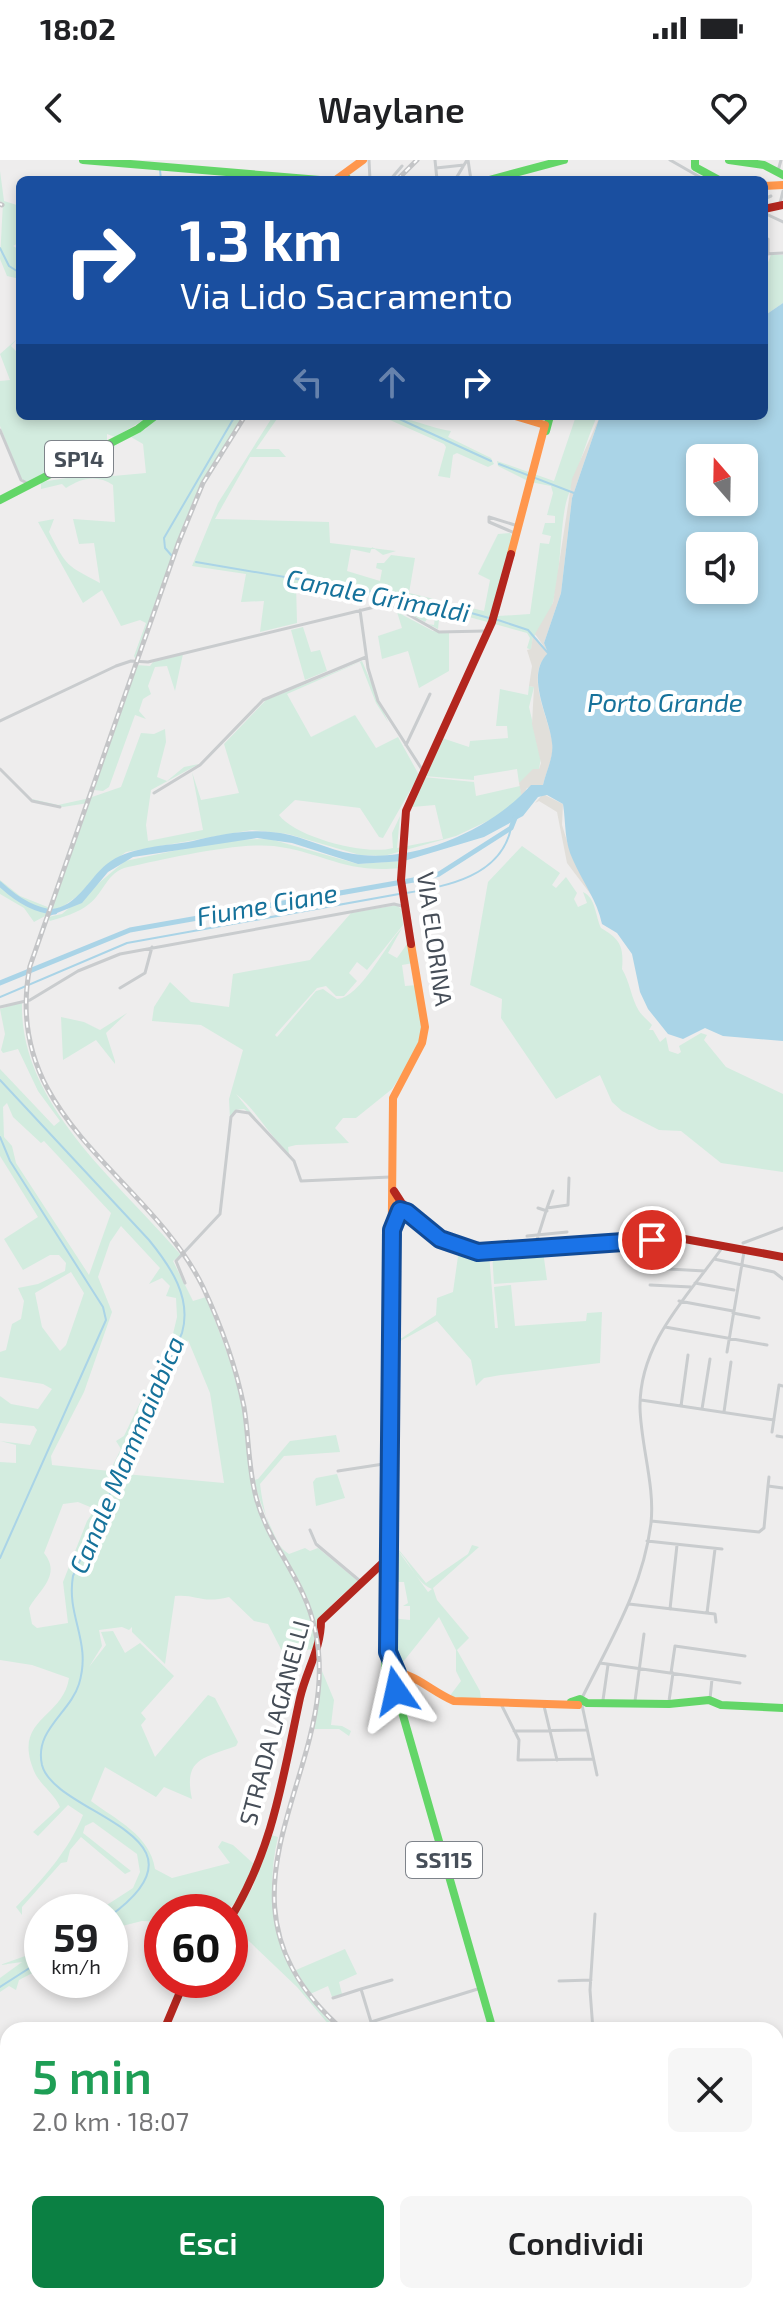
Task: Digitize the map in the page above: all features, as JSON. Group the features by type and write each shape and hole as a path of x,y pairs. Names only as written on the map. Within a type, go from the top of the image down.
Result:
{"main road":[{"path":"83,160 262,176"},
{"path":"504,176 564,160"},
{"path":"695,160 695,167 712,176"},
{"path":"733,160 781,170"},
{"path":"341,176 362,161"},
{"name":"SP14","path":"0,498 145,420"},
{"name":"SP14","path":"0,498 149,420"},
{"path":"521,420 544,425"},
{"name":"VIA ELORINA","path":"398,1206 392,1177 394,1091 422,1043 425,1027 401,880 408,803 492,623 544,425"},
{"path":"783,1257 746,1246 679,1238 534,1249 462,1249 440,1239 398,1206 392,1223 388,1656 393,1674 420,1678 436,1693 454,1701 707,1701 721,1705 783,1708"},
{"name":"STRADA LAGANELLI","path":"245,1894 254,1880 288,1763 301,1694 321,1640 321,1621 389,1557"},
{"name":"SS115","path":"393,1674 491,2022"},
{"path":"167,2022 177,1998"}],"street":[{"path":"435,160 437,176"},
{"path":"670,160 698,176"},
{"path":"781,160 781,170"},
{"path":"436,168 466,162"},
{"path":"393,176 402,166"},
{"path":"781,205 783,188"},
{"path":"768,203 771,196"},
{"path":"0,430 21,480 27,483"},
{"path":"489,517 515,531 489,522 489,517"},
{"path":"0,721 116,666 360,610 389,605 439,632 492,623"},
{"path":"360,610 366,657 381,707 423,771"},
{"path":"154,793 200,765 263,700 366,657"},
{"path":"406,745 430,694"},
{"path":"0,769 32,801 60,807"},
{"path":"0,1007 30,1000 105,959 152,947 397,904 402,907 405,925 409,928"},
{"path":"120,988 145,973 152,947"},
{"path":"394,1091 411,1068"},
{"path":"185,1283 176,1261 220,1214 231,1117 236,1111 249,1113 294,1161 301,1181 392,1177"},
{"path":"538,1208 547,1210 568,1205 569,1178"},
{"path":"534,1249 553,1191"},
{"path":"727,1352 735,1290 746,1246 783,1228"},
{"path":"527,1236 567,1232"},
{"path":"597,1775 580,1703 640,1577 651,1521 641,1400 649,1356 679,1301 728,1246"},
{"path":"714,1259 774,1272 783,1279"},
{"path":"650,1268 705,1271"},
{"path":"695,1283 735,1290"},
{"path":"650,1285 691,1287"},
{"path":"679,1301 759,1318"},
{"path":"665,1327 767,1345"},
{"path":"681,1406 688,1355"},
{"path":"702,1409 710,1359"},
{"path":"724,1412 731,1362"},
{"path":"772,1432 781,1386"},
{"path":"641,1400 774,1420"},
{"path":"777,1436 783,1437"},
{"path":"338,1471 390,1463"},
{"path":"651,1521 759,1532 764,1525 769,1477"},
{"path":"768,1486 783,1488"},
{"path":"310,1530 316,1544 360,1581"},
{"path":"647,1541 722,1549"},
{"path":"670,1609 677,1544"},
{"path":"707,1613 715,1548"},
{"path":"629,1604 707,1613 717,1616 716,1622"},
{"path":"635,1701 644,1634"},
{"path":"669,1701 675,1646 745,1656"},
{"path":"600,1663 740,1683"},
{"path":"603,1700 608,1664"},
{"path":"707,1701 712,1679"},
{"path":"500,1702 519,1740 518,1760 593,1759"},
{"path":"543,1702 557,1760"},
{"path":"514,1731 586,1730"},
{"path":"593,2022 591,1980 595,1914"},
{"path":"333,1998 392,1980"},
{"path":"559,1981 591,1980"},
{"path":"361,1989 371,2022 481,1988"}],"green space":[{"path":"0,171 4,201 16,205 16,244 13,246 16,248 16,278 7,276 0,259 3,203 0,201"},
{"path":"771,255 783,255 783,303 768,313 768,262"},
{"path":"16,340 11,346 16,351 16,420 143,420 115,437 107,434 107,441 28,482 21,479 0,426 0,381 10,380 0,354"},
{"path":"153,420 241,420 195,497 136,660 134,656 146,623 140,620 121,626 102,590 83,603 38,522 54,519 49,532 64,559 100,583 94,543 79,544 73,519 115,522 113,485 101,479 89,479 66,488 62,484 41,489 41,482 112,471 113,476 146,473 143,444 131,437 115,445 112,458 111,444 143,428 145,430"},
{"path":"270,420 276,420 256,449 279,449 286,457 250,457 215,519 329,522 330,543 372,548 370,553 351,549 347,571 380,581 382,570 376,568 377,563 384,563 391,555 415,558 409,593 484,611 490,580 478,574 498,534 510,533 514,539 498,616 530,614 540,543 549,544 551,536 542,534 545,523 555,523 555,516 547,515 553,493 551,486 530,482 498,466 497,461 554,481 575,420 596,420 564,511 551,610 533,637 531,650 527,648 530,638 527,633 440,609 438,629 428,624 434,625 435,617 429,616 425,622 388,602 391,599 296,583 297,623 260,632 264,601 241,602 246,574 192,566 218,503"},
{"path":"390,420 408,420 451,431 448,437 491,458 494,464 488,467 457,453 453,455 450,478 438,476 446,447"},
{"path":"374,548 396,551 383,555"},
{"path":"397,612 433,631 449,633 449,671 419,688 408,651 382,659 378,636 402,628"},
{"path":"303,627 311,652 320,650 327,671 305,680 291,630"},
{"path":"183,654 175,691 167,666 155,667 148,686 151,694 143,699 139,711 146,719 135,715 109,787 103,791 94,790 92,797 121,787 141,733 154,734 165,729 166,742 157,777 167,781 184,767 199,764 151,790 146,825 148,841 203,830 192,772 201,800 239,793 224,744 266,700 362,661 388,722 376,703 360,662 287,694 311,737 355,715 376,748 398,737 419,775 383,838 379,837 360,808 295,800 279,815 287,823 332,843 381,850 393,848 392,833 400,816 397,848 443,839 435,805 412,807 423,777 474,782 476,796 520,786 522,798 494,818 456,836 384,856 360,855 288,834 252,830 126,852 100,871 79,895 48,917 62,914 125,861 226,840 270,839 358,864 401,861 400,868 364,868 291,849 259,845 201,852 128,867 115,873 85,907 50,921 45,916 34,922 24,908 0,894 0,880 20,896 50,908 88,803 63,807 32,799 58,805 90,798 136,665 150,666 153,662"},
{"path":"529,686 534,687 529,707 541,758 539,769 519,783 517,769 474,776 474,780 424,776 442,738 469,747 470,741 508,738 507,726 496,726 500,689 528,695"},
{"path":"522,846 560,873 552,885 556,888 566,877 577,893 574,899 578,907 587,903 583,892 590,898 601,928 619,944 622,969 636,1006 652,1025 649,1030 653,1030 660,1042 666,1037 669,1051 678,1054 681,1052 679,1046 701,1033 707,1035 704,1040 726,1067 783,1094 783,1172 721,1163 681,1131 659,1130 622,1111 612,1102 600,1075 556,1099 501,1018 502,999 470,985 488,882"},
{"path":"397,905 401,909 403,925 367,970 357,962 349,973 357,981 344,996 336,996 326,986 317,988 275,1035 277,1037 316,991 323,989 337,999 346,996 355,990 402,928 388,953 397,958 407,944 408,933 413,963 402,965 405,986 417,985 424,1025 417,1050 392,1089 356,1118 343,1118 335,1128 349,1143 296,1145 288,1147 289,1154 236,1094 258,1121 244,1109 235,1110 230,1119 229,1099 243,1050 201,1025 152,1021 154,1007 170,982 191,1002 229,1007 233,974 310,960 351,913"},
{"path":"22,1002 25,1039 37,1075 55,1108 77,1140 181,1255 173,1261 193,1301 206,1297 237,1384 259,1513 313,1623 313,1649 283,1653 268,1624 254,1621 229,1597 212,1600 175,1596 165,1664 132,1632 132,1627 129,1630 122,1627 99,1630 102,1646 89,1667 106,1645 101,1632 113,1631 125,1653 140,1643 174,1676 141,1713 146,1719 141,1725 155,1757 208,1695 215,1698 238,1742 236,1746 206,1757 194,1767 190,1785 192,1799 164,1787 156,1797 105,1767 91,1801 139,1838 152,1857 155,1869 172,1878 230,1863 218,1847 222,1841 233,1845 256,1866 245,1894 144,1894 144,1921 128,1924 128,1894 124,1894 133,1888 140,1872 137,1854 93,1822 85,1826 83,1833 131,1871 125,1874 81,1837 70,1850 67,1862 61,1863 34,1894 28,1894 63,1852 83,1815 68,1805 38,1836 33,1832 60,1807 34,1771 29,1740 34,1729 65,1692 69,1678 32,1665 0,1660 0,1462 16,1463 16,1445 0,1441 30,1445 37,1430 34,1426 0,1423 0,1396 11,1404 38,1409 52,1389 43,1384 0,1377 0,1352 6,1350 12,1324 21,1319 24,1301 18,1288 38,1284 65,1271 66,1263 59,1255 50,1255 23,1270 4,1239 38,1217 0,1156 0,1069 54,1126 60,1121 38,1091 18,1049 3,1053 1,1050 5,1034 0,1009","holes":["7,1103 13,1117 41,1143 44,1141 111,1213 89,1275 16,1163 12,1146 4,1137 3,1107","121,1226 160,1268 149,1284 162,1278 170,1286 166,1296 176,1298 177,1317 173,1334 124,1436 116,1441 121,1449 110,1471 52,1465 51,1456 84,1392 112,1312 98,1277 110,1242","71,1272 84,1293 66,1345 60,1351 42,1327 35,1293","188,1340 210,1393 224,1483 125,1474 151,1411","78,1502 95,1509 87,1521 63,1582 68,1623 37,1628 32,1624 29,1608 50,1575 51,1568 44,1553 63,1504"]},
{"path":"127,1013 106,1033 115,1064 96,1040 63,1060 61,1017 84,1022 100,1030"},
{"path":"459,1249 489,1253 495,1328 498,1328 494,1287 511,1285 515,1326 586,1321 587,1313 602,1312 600,1363 484,1378 476,1386 471,1360 437,1321 393,1345 393,1339 402,1338 436,1315 437,1298 453,1292"},
{"path":"543,1251 547,1280 494,1284 492,1253"},
{"path":"336,1435 340,1452 284,1456 260,1484 266,1516 254,1480 290,1441"},
{"path":"337,1474 345,1498 316,1506 313,1482 316,1478"},
{"path":"392,1518 394,1544 426,1583 468,1554 472,1545 479,1547 433,1588 437,1600 469,1638 457,1650 480,1691 481,1700 449,1697 461,1681 456,1671 456,1650 439,1617 399,1667 394,1666 391,1618 410,1620 410,1606 403,1606 408,1603 404,1582 392,1582 391,1594 391,1549 399,1552 419,1580 402,1555 397,1549 391,1545"},
{"path":"279,1544 289,1554 305,1548 310,1551 318,1548 358,1581 328,1609 321,1623 319,1643 306,1601"},
{"path":"322,1671 334,1700 331,1725 351,1731 349,1736 339,1729 313,1729"},
{"path":"268,1834 278,1837 272,1889 280,1938 301,1984 330,2022 327,2022 297,1987 248,1940 248,1895"},
{"path":"24,1898 22,1915 16,1907"},
{"path":"345,1949 357,1974 339,1982 342,1994 332,1997 328,1986 310,1994 296,1970"},
{"path":"24,1956 24,1977 19,1980 16,1990 9,1986 0,1992 0,1978 22,1962 0,1965"}],"sand":[{"path":"599,420 572,498 561,593 544,643 548,652 535,634 553,603 572,479"},
{"path":"533,636 548,654 541,663 538,684 552,752 543,785 527,788 522,798 519,783 533,769 539,769 541,763 532,724 534,687 529,686 532,666 527,650 531,649"},
{"path":"543,794 563,804 562,825 571,854 592,896 567,863 557,812 539,801 535,803"}],"water":[{"name":"Porto Grande","path":"783,303 783,1041 723,1036 705,1028 683,1039 668,1034 648,1009 640,992 632,954 617,933 602,924 570,853 563,804 547,795 538,797 523,816 484,837 404,861 358,864 292,843 257,838 133,857 108,872 82,903 47,917 50,909 77,897 111,861 140,849 254,831 290,835 352,854 407,853 454,838 497,815 531,785 543,785 551,759 550,733 540,697 538,673 548,653 544,643 561,593 572,498 599,420 768,420 768,313"}],"waterway":[{"name":"Canale Grimaldi","path":"160,170 161,176"},
{"path":"0,248 9,266 16,270"},
{"name":"Canale Grimaldi","path":"172,556 165,548 164,538 233,420"},
{"path":"402,420 491,461"},
{"path":"499,464 574,493"},
{"name":"Canale Grimaldi","path":"196,562 432,602 489,618"},
{"name":"Canale Grimaldi","path":"495,619 528,630 548,653"},
{"name":"Fiume Ciane","path":"0,983 130,930 439,874 511,828 515,818"},
{"name":"Canale Mammaiabica","path":"406,893 455,882 484,868 505,844 511,828"},
{"path":"0,884 25,903 55,912"},
{"name":"Canale Mammaiabica","path":"0,997 127,943 399,894"},
{"name":"Canale Mammaiabica","path":"0,1080 149,1240 172,1272 182,1295 182,1333 73,1576 73,1604 83,1655 82,1669 79,1684 48,1732 41,1753 42,1765 53,1783 123,1829 142,1846 149,1865 140,1888 128,1899"},
{"path":"0,1137 10,1161 103,1307 106,1320 0,1558"},
{"name":"Canale Mammaiabica","path":"0,1987 24,1972"}],"railway":[{"path":"401,176 417,160"},
{"path":"242,420 203,483 178,544 30,966 27,1019 36,1064 57,1104 84,1141 178,1247 203,1287 232,1361 244,1407 256,1497 271,1535 303,1594 319,1651 316,1707 276,1869 276,1922 296,1976 336,2022"}],"traffic: fast":[{"path":"83,160 273,176"},
{"path":"504,176 564,160"},
{"path":"695,160 695,167 712,176"},
{"path":"729,160 764,165 783,175"},
{"path":"0,500 150,420"},
{"path":"546,431 549,420"},
{"path":"391,1309 385,1675 396,1691 491,2022"},
{"path":"571,1702 580,1699 587,1703 669,1704 709,1700 721,1705 783,1708"}],"traffic: slow":[{"path":"341,176 363,160"},
{"path":"768,186 783,185"},
{"path":"511,554 545,425 528,420"},
{"path":"391,1309 393,1098 422,1043 425,1027 411,944"},
{"path":"389,1660 397,1673 396,1689"},
{"path":"396,1671 454,1701 578,1705"}],"traffic: jam":[{"path":"768,208 783,205"},
{"path":"411,944 401,880 406,811 492,622 511,554"},
{"path":"394,1191 403,1205 395,1217"},
{"path":"403,1204 440,1239 469,1250 507,1251 679,1238 783,1257"},
{"path":"244,1894 275,1812 300,1698 319,1641 321,1621 389,1557"},
{"path":"167,2022 177,1998"}],"route":[{"path":"396,1691 397,1673 388,1656 392,1223 396,1214 400,1210 407,1212 440,1239 453,1246 478,1252 652,1240"}]}
